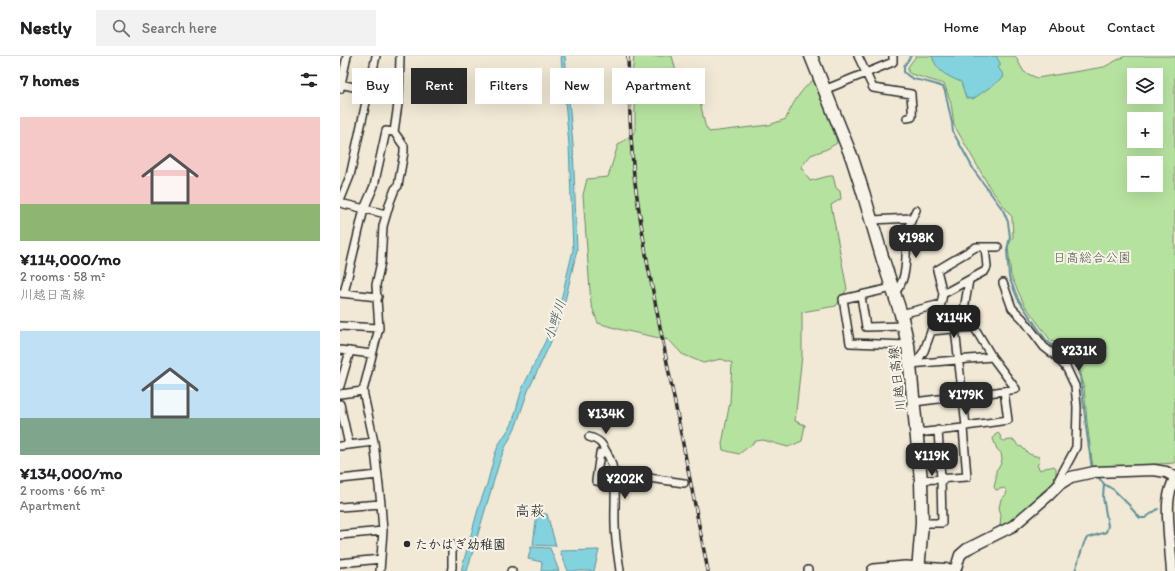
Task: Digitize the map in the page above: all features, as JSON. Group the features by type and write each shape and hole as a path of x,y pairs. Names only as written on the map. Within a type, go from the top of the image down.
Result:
{"highway":[{"path":"874,571 905,568 952,571"}],"main road":[{"name":"川越日高線","path":"811,56 852,158 901,314 913,364 914,402 921,480 922,523 918,570"}],"street":[{"path":"347,56 340,86 352,88"},
{"path":"373,68 376,56"},
{"path":"400,56 400,68"},
{"path":"858,56 873,88 911,94 913,110 912,117 907,118"},
{"path":"824,90 893,62 893,56"},
{"path":"365,104 350,176 340,202 386,214"},
{"path":"380,571 383,531 381,504 374,442 363,391 380,328 376,285 381,262 386,214 398,186 404,152 404,146 394,132 398,104"},
{"path":"378,297 342,293 364,209 374,186 386,131 394,132"},
{"path":"908,345 850,343 843,299 898,289 903,277 906,263 906,235 916,210"},
{"path":"872,220 912,218"},
{"path":"913,364 924,351 941,304 943,294 937,270 976,247 998,247"},
{"path":"943,294 985,271 985,247"},
{"path":"914,402 1016,389 992,357 964,310 969,280"},
{"path":"1004,283 1012,308 1023,319 1044,347 1067,369 1075,386 1078,407 1076,447 1059,479 1060,484"},
{"path":"861,296 866,327 904,326"},
{"path":"901,314 941,304"},
{"path":"340,326 380,328"},
{"path":"931,331 974,327"},
{"path":"921,480 967,477 965,427 955,329"},
{"path":"340,350 372,354"},
{"path":"340,386 350,351"},
{"path":"913,364 992,357"},
{"path":"340,394 363,391"},
{"path":"917,433 1008,420 1004,391"},
{"path":"340,404 349,445"},
{"path":"922,523 942,523 938,430"},
{"path":"589,437 597,439 601,443 611,460 615,484 616,546 620,571"},
{"path":"340,446 374,442"},
{"path":"607,453 600,453 596,481 615,484"},
{"path":"955,571 960,555 967,549 1013,526 1060,484 1071,477 1096,473 1154,470 1166,472 1175,478 1168,498 1167,509 1172,571"},
{"path":"614,473 684,483"},
{"path":"340,479 378,476"},
{"path":"340,507 381,504"},
{"path":"340,535 383,531"},
{"path":"451,571 452,545"},
{"path":"340,563 381,559"}],"green space":[{"path":"634,56 672,56 675,68 633,68"},
{"name":"日高総合公園","path":"916,56 1015,56 1024,72 1037,78 1104,67 1125,56 1175,56 1175,463 1093,468 1084,386 1080,370 1069,349 1051,341 1024,304 1011,276 1008,246 1013,237 1012,217 990,188 954,125 951,103 944,84 908,72 908,67"},
{"path":"815,79 834,130 837,143 827,149 811,155 801,167 810,181 833,176 836,188 840,191 841,199 831,205 847,289 836,306 802,312 802,355 795,421 805,425 802,441 788,447 763,440 756,441 739,454 723,450 722,444 730,402 732,363 721,359 703,363 682,354 669,340 598,323 591,304 583,195 587,179 608,177 618,145 635,132 635,104 700,104 705,125 709,132 769,125 786,119 798,97 810,82"},
{"path":"998,433 1003,441 1015,441 1018,446 1022,447 1029,454 1039,457 1040,462 1037,465 1040,470 1054,466 1056,468 1055,480 1041,493 1041,498 1003,527 1000,527 1001,514 999,508 1001,499 1006,495 1007,491 1004,488 996,490 994,487 996,470 1000,466 1002,459 1001,453 997,449 993,439"}],"water":[{"path":"561,56 565,56 566,68 562,68"},
{"path":"932,56 996,56 1001,65 998,67 1004,76 973,99 966,98 961,82 943,73 937,66"},
{"name":"小畔川","path":"565,104 569,104 573,145 577,250 565,301 550,344 528,391 516,426 500,460 467,571 461,571 495,454 499,444 512,424 522,389 545,342 561,300 573,250 569,145"},
{"path":"537,513 547,514 556,546 533,545"},
{"path":"531,547 550,548 559,571 541,571 542,562 528,559"},
{"path":"599,550 594,571 568,571 560,551"}],"waterway":[{"path":"911,56 904,66 904,72 917,80 933,83 943,87 953,132 975,172 1003,210 1008,222 1010,237 1007,250 1009,277 1018,299 1046,340 1067,355 1077,368 1082,388 1092,469"},
{"path":"1097,476 1104,484 1114,490 1130,506"},
{"path":"1075,571 1087,538 1106,532 1108,526 1103,497 1104,484"},
{"path":"1131,508 1140,518 1145,518 1158,509"}],"railway":[{"path":"628,56 634,175 641,221 648,266 708,571"}],"place":[{"name":"たかはぎ幼稚園","path":"407,544"}],"district":[{"name":"高萩","path":"530,511"}]}
